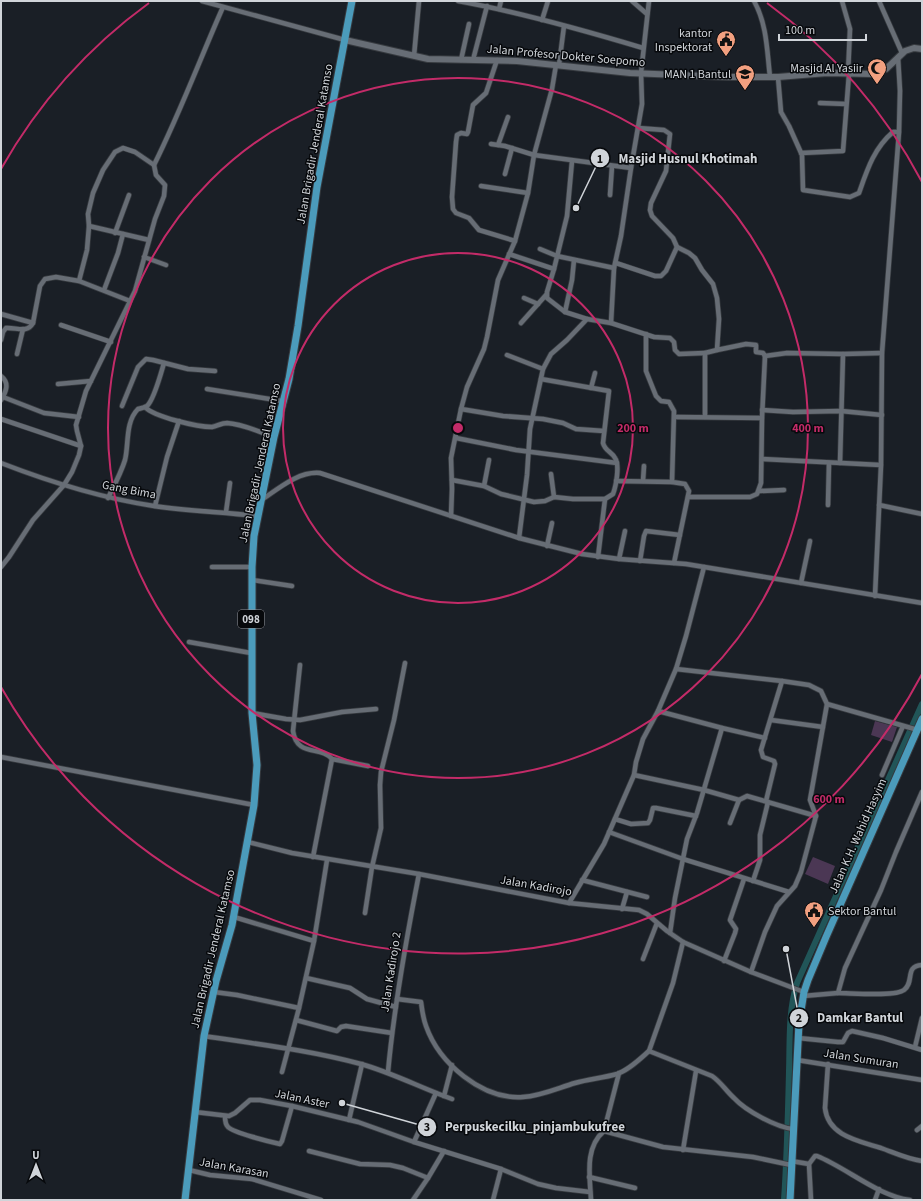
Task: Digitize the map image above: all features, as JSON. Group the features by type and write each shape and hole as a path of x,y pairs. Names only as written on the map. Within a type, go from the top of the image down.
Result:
{"main road":[{"name":"098","path":"345,40 352,1"},
{"name":"Jalan Profesor Dokter Soepomo","path":"345,40 428,59 497,60 642,73 770,77 810,74 878,73 888,67 900,55"},
{"name":"Jalan Brigadir Jenderal Katamso","path":"185,1200 204,1036 234,917 254,805 257,765 252,712 252,567 254,536 260,501 288,379 298,326 317,188 345,40"},
{"path":"900,55 911,49 922,50"},
{"name":"Jalan K.H. Wahid Hasyim","path":"790,1200 792,1129 798,1038 803,993 826,937 922,719"}],"street":[{"path":"202,1 345,40"},
{"path":"414,56 419,1"},
{"path":"459,1 499,9 643,48"},
{"path":"499,9 501,1"},
{"path":"542,20 548,1"},
{"path":"632,1 647,14"},
{"path":"611,323 614,268 627,201 642,104 643,48 649,1"},
{"path":"754,1 761,16 765,30 770,77"},
{"path":"801,153 843,151 850,29 842,1"},
{"path":"875,596 881,465 882,353 899,132 900,91 900,55 890,22 879,1"},
{"path":"473,60 487,6"},
{"path":"154,165 170,132 223,7"},
{"path":"461,60 469,24"},
{"path":"451,516 451,458 461,409 467,387 484,349 496,287 502,268 515,241 528,193 534,155 552,89 564,26"},
{"path":"497,60 486,93 473,106 468,132 466,134 461,133 457,135 452,197 454,210 469,218 479,230 515,241"},
{"path":"778,77 781,112 801,153 803,163 803,190 853,196 859,193 869,164 880,145 893,132 899,132"},
{"path":"820,103 846,104"},
{"path":"498,145 508,117"},
{"path":"638,128 664,130 670,134 666,171 652,200 650,208 652,216 673,238 677,247 695,258 702,270 714,284 717,298 718,319 717,350"},
{"path":"491,144 512,148 534,155 631,168"},
{"path":"1,567 10,557 33,520 64,485 79,455 81,446 76,425 86,391 130,301 150,240 155,218 164,196 166,187 156,174 154,165 143,156 128,149 123,148 117,150 103,170 93,193 88,214 89,226 87,250 79,281"},
{"path":"505,174 512,148"},
{"path":"521,323 546,294 554,269 567,216 572,161"},
{"path":"610,195 612,166"},
{"path":"481,186 528,193"},
{"path":"115,233 129,195"},
{"path":"89,226 150,240"},
{"path":"104,290 118,253 123,234"},
{"path":"616,263 655,276 661,276 667,269 677,247"},
{"path":"540,250 557,256 614,268"},
{"path":"509,254 554,269"},
{"path":"144,257 166,265"},
{"path":"565,312 572,280 574,260"},
{"path":"1,340 3,332 6,328 29,328 33,323 40,286 45,279 56,277 79,281 130,301"},
{"path":"546,294 548,299 565,312 587,320 611,323 654,337 670,338 674,342 675,350 679,354 705,353 738,345 752,344 756,344 756,352 763,353 766,356 787,353 882,353"},
{"path":"524,298 538,304"},
{"path":"1,314 33,323"},
{"path":"519,538 530,429 543,369 551,354 587,320"},
{"path":"61,325 111,342"},
{"path":"17,354 23,329"},
{"path":"646,334 646,371 656,396 661,401 668,401 671,403 674,417 672,482"},
{"path":"705,353 705,417"},
{"path":"840,464 843,354"},
{"path":"507,355 543,369"},
{"path":"688,497 750,497 756,495 759,491 761,479 762,410 766,356"},
{"path":"122,406 138,367 146,359 188,369 215,371"},
{"path":"108,498 123,465 127,450 128,432 134,415 138,409 149,404 160,379 164,363"},
{"path":"591,388 595,373"},
{"path":"1,376 5,380 7,386 2,398 44,413 79,417"},
{"path":"452,480 484,486 501,494 534,502 541,502 554,497 573,499 605,499 613,494 616,481 617,463 614,457 604,446 604,432 610,392 541,379"},
{"path":"58,384 91,382"},
{"path":"207,389 282,401"},
{"path":"145,407 150,412 179,421 212,427 227,423 274,437"},
{"path":"461,409 563,423 576,429 604,432"},
{"path":"762,410 793,412 841,411 882,415"},
{"path":"674,417 762,418"},
{"path":"1,419 81,446"},
{"path":"155,506 167,457 179,421"},
{"path":"456,438 516,450 617,463"},
{"path":"762,459 881,465"},
{"path":"484,486 490,460"},
{"name":"Gang Bima","path":"1,463 64,485 108,498 155,506 257,516"},
{"path":"828,505 829,463"},
{"path":"643,481 644,466"},
{"path":"260,501 300,476 315,472 547,546 598,557 674,563 922,603"},
{"path":"551,474 554,497"},
{"path":"616,481 672,482 685,484 689,489 674,563"},
{"path":"226,512 230,483"},
{"path":"759,491 784,490"},
{"path":"598,557 605,499"},
{"path":"879,505 922,514"},
{"path":"547,546 552,523"},
{"path":"619,559 625,531"},
{"path":"640,561 646,531 680,535"},
{"path":"801,583 810,541"},
{"path":"212,567 252,567"},
{"path":"569,903 601,849 634,775 636,762 643,739 658,711 676,669 704,568"},
{"path":"252,580 292,586"},
{"path":"189,642 252,653"},
{"path":"364,913 381,828 381,772 394,720 405,663"},
{"path":"300,665 294,720 294,736 299,744 303,747 327,755 332,759 368,766"},
{"path":"676,669 809,685 818,689 823,694 827,704 810,800 816,816 801,872 795,886 777,906 772,915 750,972"},
{"path":"753,881 760,860 760,835 775,764 774,761 765,758 762,755 761,750 766,738 782,681"},
{"path":"827,704 917,729"},
{"path":"252,712 294,720 342,712 376,709"},
{"path":"658,711 766,738"},
{"path":"771,720 823,727"},
{"path":"882,775 904,726"},
{"path":"670,933 675,898 687,839 696,816 722,728"},
{"path":"1,757 254,805"},
{"path":"313,856 332,759"},
{"path":"634,775 704,790 739,800"},
{"path":"838,993 845,968 922,792"},
{"path":"730,823 739,800 747,796 816,816"},
{"path":"615,819 628,823 646,823 650,821 653,808 696,816"},
{"path":"609,832 683,859 789,892"},
{"name":"Jalan Kadirojo","path":"248,842 327,860 419,874 569,903 643,912 683,942 750,972 803,993 885,994 901,992 905,990 908,984 913,967 916,965 922,965"},
{"path":"282,1072 285,1058 289,1049 314,941 327,860"},
{"name":"Jalan Kadirojo 2","path":"388,1072 397,998 419,874"},
{"path":"724,960 736,929 730,920 744,879"},
{"path":"582,880 647,897"},
{"path":"622,909 627,892"},
{"path":"234,917 314,941"},
{"path":"643,959 657,923"},
{"path":"397,998 421,1003 421,1009 426,1026 435,1045 452,1065 472,1082 487,1091 499,1095 511,1097 534,1096 618,1073 650,1051 673,983 683,942"},
{"path":"306,978 350,988 367,998 396,1007"},
{"path":"214,992 237,995 299,1008"},
{"path":"915,1047 922,1018"},
{"path":"296,1020 337,1031 341,1027 346,1026 392,1033"},
{"path":"798,1038 838,1042 844,1041 848,1033 852,1032 922,1050"},
{"path":"204,1036 289,1049 362,1064 388,1072 452,1099"},
{"path":"650,1051 714,1078 736,1101 754,1113 782,1127 792,1129"},
{"name":"Jalan Sumuran","path":"797,1060 922,1080"},
{"path":"349,1120 362,1064"},
{"path":"828,1064 825,1112 835,1128 857,1141 906,1158 922,1160"},
{"path":"444,1096 452,1065"},
{"path":"683,1150 696,1071"},
{"path":"591,1200 589,1159 597,1139 604,1131 618,1073"},
{"path":"414,1142 436,1093"},
{"name":"Jalan Aster","path":"225,1116 235,1113 250,1100 260,1100 292,1106 349,1120 501,1169 538,1184 556,1188 590,1192"},
{"path":"195,1112 225,1116 230,1129 259,1139 280,1144 292,1106"},
{"path":"917,1130 922,1126"},
{"path":"604,1131 654,1145 683,1150 741,1155 780,1163 809,1164"},
{"path":"309,1151 360,1164 390,1165 403,1168 428,1178"},
{"path":"413,1200 444,1151"},
{"path":"811,1200 809,1164 815,1156 833,1162 879,1189 910,1200"},
{"path":"493,1200 501,1169"},
{"name":"Jalan Karasan","path":"189,1170 210,1175 252,1179 321,1200"},
{"path":"589,1177 635,1188"},
{"path":"875,1200 879,1189"}],"shaded area":[{"path":"875,721 897,727 892,742 871,735"},
{"path":"813,857 835,866 828,884 805,874"}],"waterway":[{"path":"784,1200 790,1027 792,1005 797,983 922,704"}],"place":[{"name":"kantor Inspektorat","path":"726,57"},
{"name":"Masjid Al Yasiir","path":"877,85"},
{"name":"MAN 1 Bantul","path":"745,91"},
{"name":"Masjid Husnul Khotimah","path":"576,208"},
{"name":"Sektor Bantul","path":"814,928"},
{"name":"Damkar Bantul","path":"786,949"},
{"name":"Perpuskecilku_pinjambukufree","path":"342,1103"}]}
